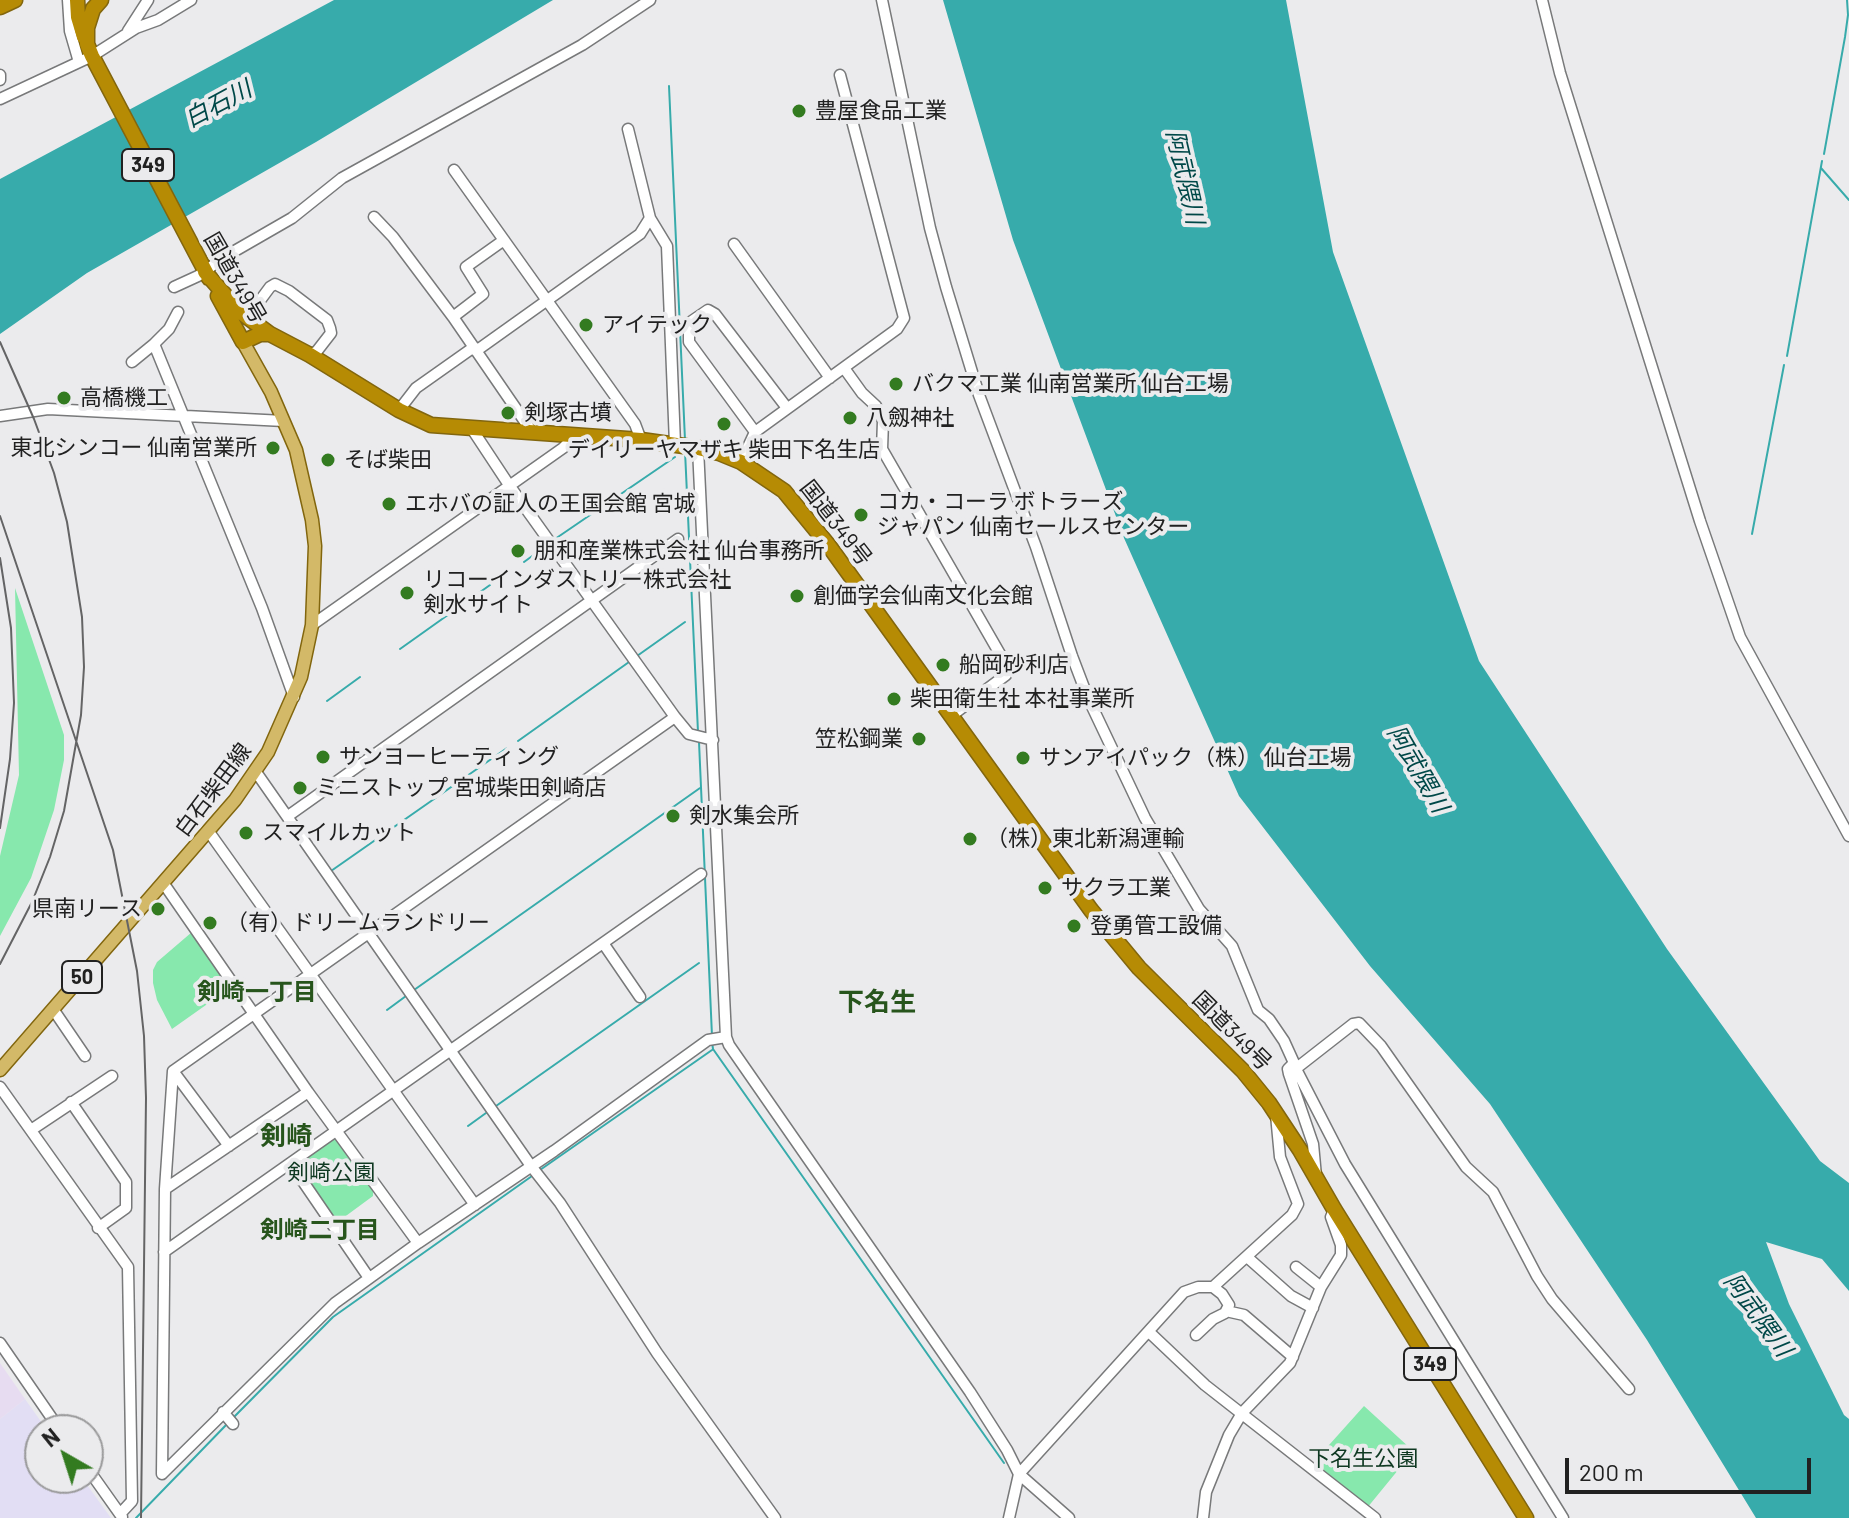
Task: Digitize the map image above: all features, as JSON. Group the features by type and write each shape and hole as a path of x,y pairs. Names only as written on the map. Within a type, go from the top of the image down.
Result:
{"highway":[{"path":"0,7 15,0"},
{"name":"349","path":"77,0 86,54"},
{"path":"86,54 89,18 101,0"},
{"name":"国道349号","path":"86,54 99,72 243,342 253,336 270,334 399,410 431,425 641,440 719,453 764,475 796,503 1116,942 1163,994 1243,1071 1276,1113 1526,1518"},
{"name":"349","path":"205,272 247,318 270,334"}],"main road":[{"name":"白石柴田線","path":"0,1070 209,832 256,772 294,697 312,625 315,546 312,520 301,468 284,421 243,342"}],"street":[{"path":"68,0 70,31 86,54"},
{"path":"125,36 148,0"},
{"path":"171,13 180,0"},
{"path":"0,99 191,0"},
{"path":"174,287 205,272 226,256 292,218 342,178 582,45 650,0"},
{"path":"882,0 920,184 946,287 983,407 1088,698 1152,830 1199,909 1232,946 1258,1010 1269,1019 1284,1041 1294,1063 1288,1069 1293,1071 1345,1164 1563,1518"},
{"path":"1542,0 1560,73 1700,521 1740,637 1849,836"},
{"path":"741,462 755,432 897,329 904,314 840,75"},
{"path":"628,129 650,218 667,246 711,740 724,1038 970,1392 1019,1474 1069,1518"},
{"path":"454,170 635,424 641,440"},
{"path":"374,217 401,247 453,317 532,432"},
{"path":"399,410 416,388 640,234 650,218"},
{"path":"453,317 483,294 466,267 504,240"},
{"path":"734,244 830,378"},
{"path":"247,318 270,287 275,284 289,291 327,320 330,328 331,333 310,355"},
{"path":"755,432 689,342 689,323 708,310 715,314 787,408"},
{"path":"132,362 169,329 178,312"},
{"path":"154,344 262,608 294,697"},
{"path":"844,368 876,406 883,421 882,449 1008,668 1006,675 951,716"},
{"path":"0,416 48,409 284,421"},
{"path":"472,429 675,717 689,734 711,740"},
{"path":"312,625 563,448 576,435"},
{"path":"288,816 678,539"},
{"path":"173,1071 675,717"},
{"path":"256,772 560,1203 657,1353 775,1518"},
{"path":"209,832 475,1205"},
{"path":"164,1252 701,874"},
{"path":"164,884 308,1092 418,1243"},
{"path":"603,943 640,997"},
{"path":"53,1009 85,1056"},
{"path":"1293,1071 1353,1024 1362,1025 1381,1046 1466,1167 1493,1192 1552,1299 1629,1389"},
{"path":"173,1071 165,1189 162,1474 329,1307 418,1243 534,1169 708,1040 724,1038"},
{"path":"173,1071 229,1146"},
{"path":"1293,1071 1313,1144 1316,1178"},
{"path":"31,1130 112,1076"},
{"path":"0,1087 128,1267 132,1501 121,1516 104,1492"},
{"path":"165,1189 308,1092"},
{"path":"71,1102 126,1182 126,1208 98,1228"},
{"path":"1213,1287 1292,1215 1298,1204 1280,1157 1276,1113"},
{"path":"291,1164 369,1278"},
{"path":"1203,1518 1206,1492 1214,1470 1242,1413 1279,1377 1293,1357 1321,1287 1342,1251 1331,1217 1334,1209"},
{"path":"1247,1257 1291,1296 1313,1308"},
{"path":"1296,1267 1321,1287"},
{"path":"1009,1518 1019,1474 1184,1292 1198,1287 1213,1287 1229,1305 1226,1311 1196,1335"},
{"path":"1226,1311 1244,1315 1293,1357"},
{"path":"1149,1332 1205,1385 1375,1518"},
{"path":"0,1343 49,1414"},
{"path":"223,1412 233,1424"}],"shaded area":[{"path":"0,1363 25,1399 0,1419"},
{"path":"25,1399 36,1414 24,1414 24,1494 94,1494 111,1518 0,1518 0,1419"}],"green space":[{"path":"15,588 64,735 64,760 54,810 31,878 0,936 0,856 19,775"},
{"path":"192,932 230,988 172,1029 157,1000 153,970 157,962"},
{"name":"剣崎公園","path":"330,1139 339,1140 373,1191 373,1196 339,1221 334,1219 296,1170 297,1163"},
{"name":"下名生公園","path":"1364,1406 1410,1448 1399,1459 1403,1464 1367,1508 1312,1464"}],"water":[{"name":"白石川","path":"334,0 553,0 316,142 87,273 0,334 0,179"},
{"name":"阿武隈川","path":"943,0 1286,0 1333,252 1479,661 1667,949 1820,1161 1849,1183 1849,1291 1822,1259 1766,1242 1789,1304 1844,1415 1849,1419 1849,1518 1756,1518 1647,1340 1490,1104 1370,966 1239,796 1124,538 1013,240"}],"waterway":[{"path":"1824,154 1845,37 1847,0"},
{"path":"669,86 685,440"},
{"path":"1787,356 1822,161"},
{"path":"1821,168 1849,200"},
{"path":"1752,534 1784,365"},
{"path":"685,451 698,732"},
{"path":"555,539 675,457"},
{"path":"524,562 546,546"},
{"path":"400,649 490,585"},
{"path":"637,656 685,622"},
{"path":"518,741 629,662"},
{"path":"327,701 360,677"},
{"path":"699,742 712,1036"},
{"path":"331,871 507,748"},
{"path":"414,990 700,788"},
{"path":"496,1106 699,963"},
{"path":"387,1010 406,996"},
{"path":"712,1042 713,1049 1004,1463"},
{"path":"540,1170 712,1050"},
{"path":"468,1126 486,1113"},
{"path":"233,1418 333,1317 532,1176"},
{"path":"136,1518 228,1423"}],"railway":[{"path":"0,342 34,419 54,473 67,522 82,617 84,667 81,715 64,811 32,902 0,964"},
{"path":"0,516 113,850 137,971 146,1098 141,1518"},
{"path":"0,558 11,628 14,703 0,828"}],"place":[{"name":"豊屋食品工業","path":"799,111"},
{"name":"アイテック","path":"586,325"},
{"name":"バクマ工業 仙南営業所 仙台工場","path":"896,384"},
{"name":"高橋機工","path":"64,398"},
{"name":"剣塚古墳","path":"508,413"},
{"name":"八劔神社","path":"850,418"},
{"name":"デイリーヤマザキ 柴田下名生店","path":"724,424"},
{"name":"東北シンコー 仙南営業所","path":"273,448"},
{"name":"そば柴田","path":"328,460"},
{"name":"エホバの証人の王国会館 宮城","path":"389,504"},
{"name":"コカ・コーラ ボトラーズ ジャパン 仙南セールスセンター","path":"861,515"},
{"name":"朋和産業株式会社 仙台事務所","path":"518,551"},
{"name":"リコーインダストリー株式会社 剣水サイト","path":"407,593"},
{"name":"創価学会仙南文化会館","path":"797,596"},
{"name":"船岡砂利店","path":"943,665"},
{"name":"柴田衛生社 本社事業所","path":"894,699"},
{"name":"笠松鋼業","path":"919,739"},
{"name":"サンヨーヒーティング","path":"323,757"},
{"name":"サンアイパック（株） 仙台工場","path":"1023,758"},
{"name":"ミニストップ 宮城柴田剣崎店","path":"300,788"},
{"name":"剣水集会所","path":"673,816"},
{"name":"スマイルカット","path":"246,833"},
{"name":"（株）東北新潟運輸","path":"970,839"},
{"name":"サクラ工業","path":"1045,888"},
{"name":"県南リース","path":"158,909"},
{"name":"（有）ドリームランドリー","path":"210,923"},
{"name":"登勇管工設備","path":"1074,926"}],"district":[{"name":"剣崎一丁目","path":"257,992"},
{"name":"下名生","path":"877,1002"},
{"name":"剣崎","path":"286,1136"},
{"name":"剣崎二丁目","path":"320,1230"}]}
